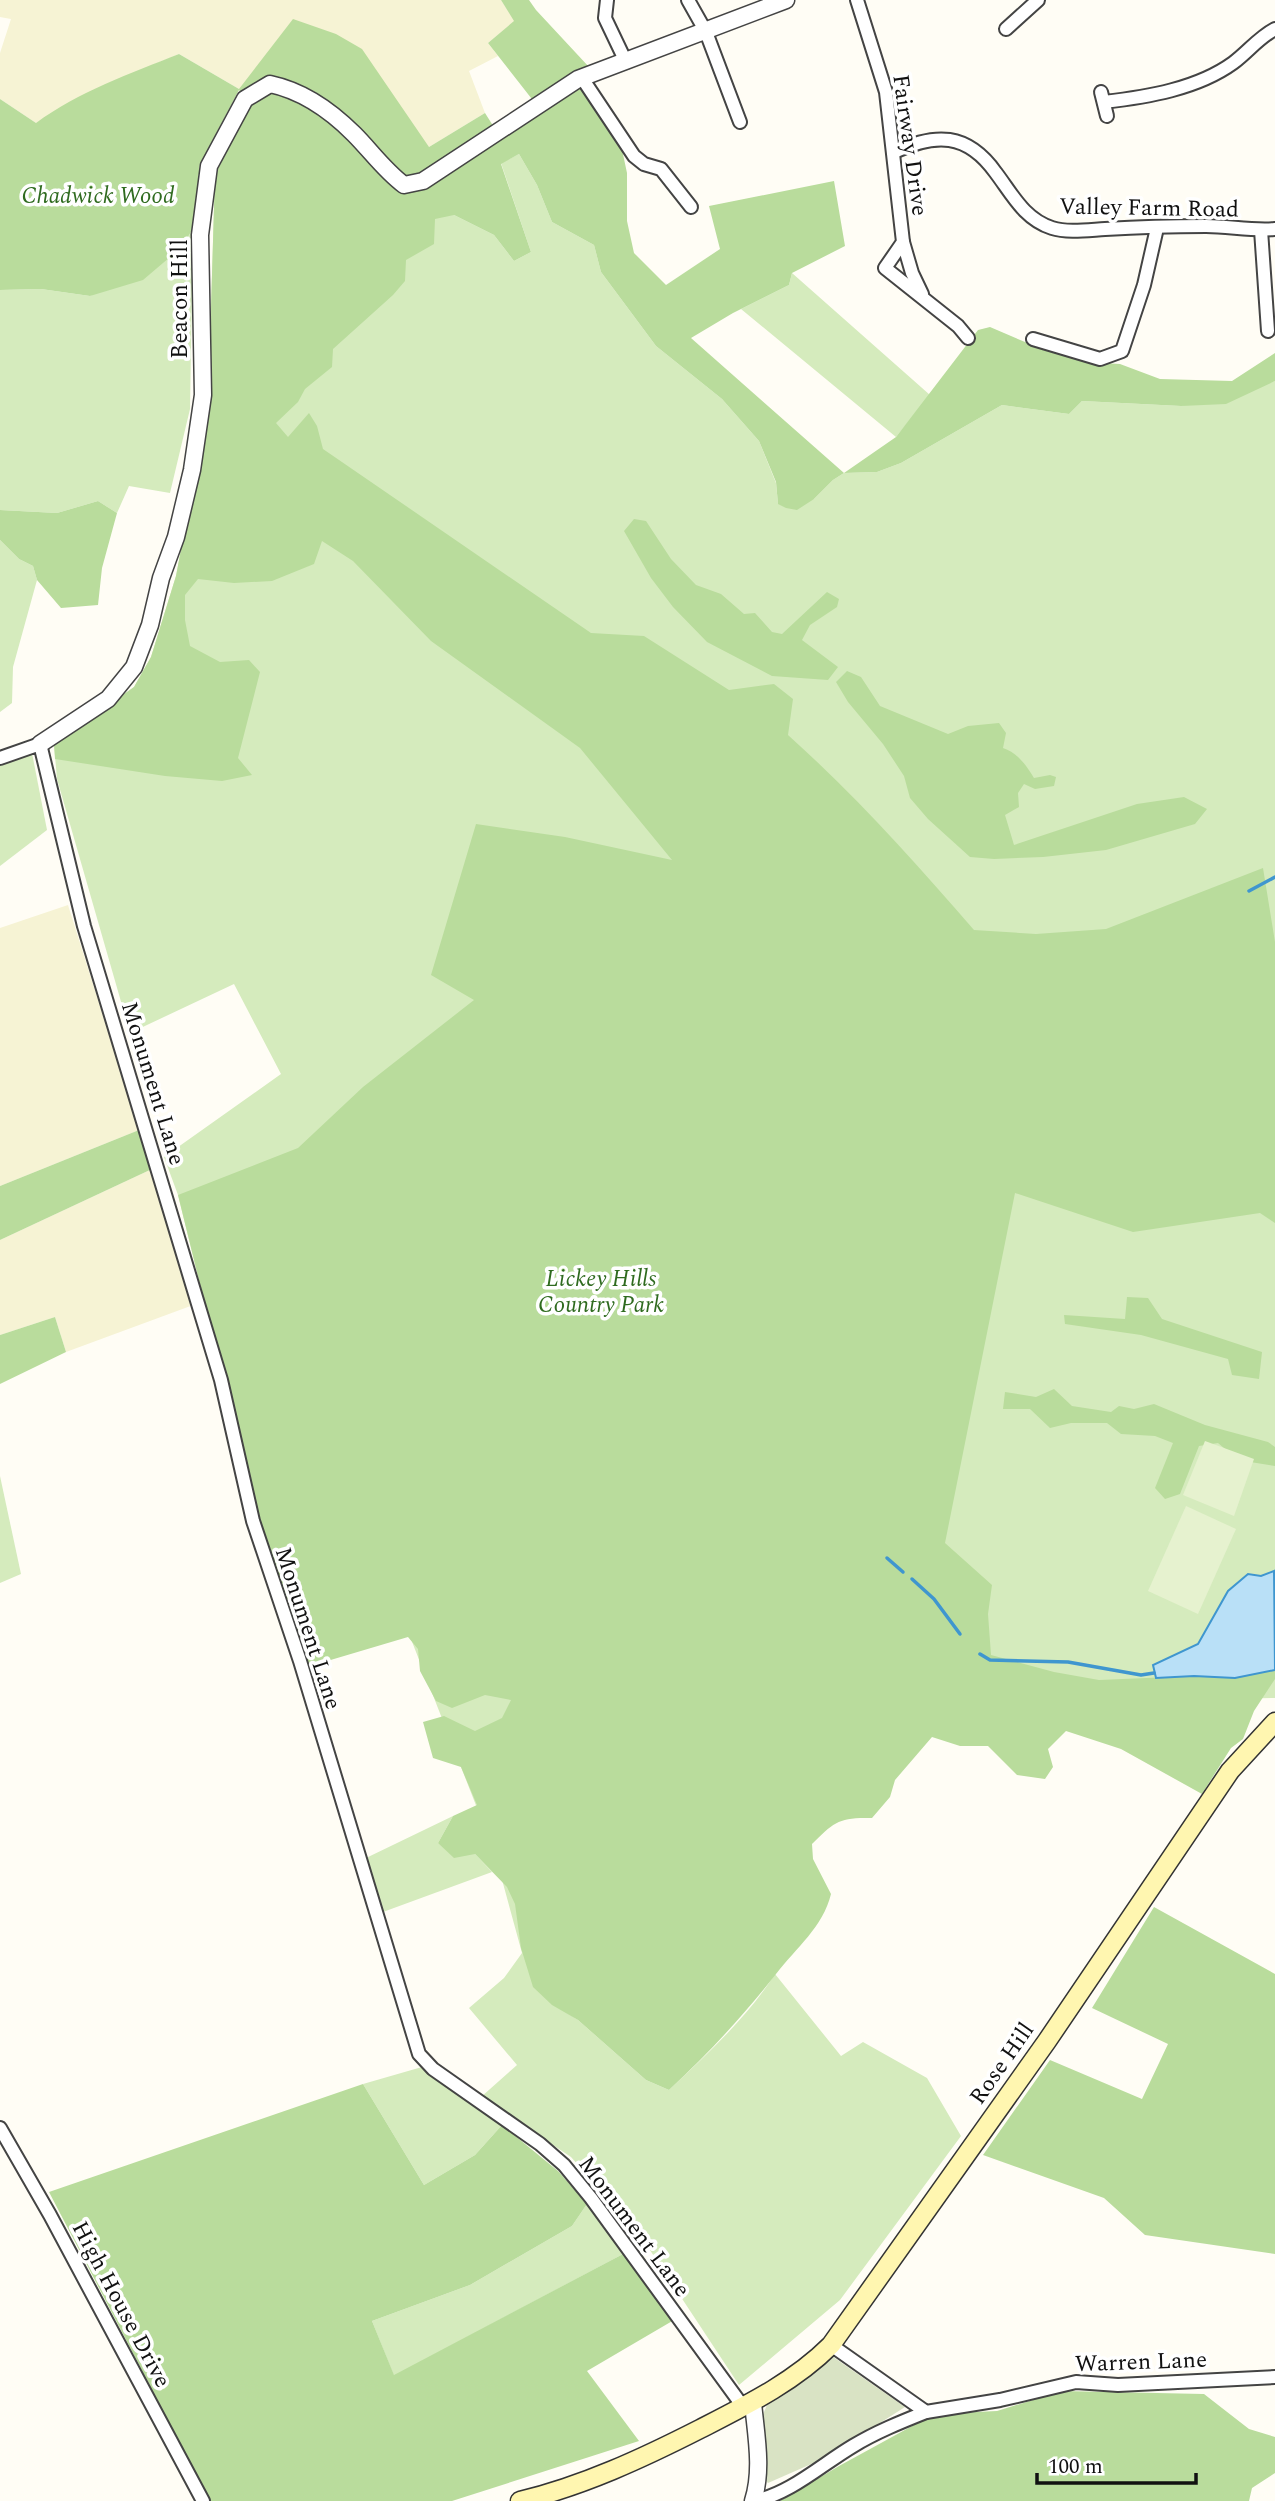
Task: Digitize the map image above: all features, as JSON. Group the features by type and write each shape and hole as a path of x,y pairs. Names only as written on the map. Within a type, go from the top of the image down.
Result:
{"main road":[{"name":"Rose Hill","path":"520,2501 603,2474 748,2406 816,2361 831,2345 1024,2074 1230,1771 1275,1722"}],"street":[{"path":"607,0 605,18 626,62"},
{"path":"688,0 706,32 740,122"},
{"name":"Beacon Hill","path":"40,744 108,699 134,667 150,625 192,470 203,396 200,235 209,166 244,99 270,84 287,88 314,101 354,134 386,171 404,185 423,181 582,78 786,0"},
{"name":"Fairway Drive","path":"857,0 886,92 894,152 903,242 884,268 958,326 968,338"},
{"path":"1006,29 1038,0"},
{"path":"1107,116 1103,97 1142,98 1209,77 1234,62 1263,35 1275,29"},
{"path":"582,78 634,156 644,164 661,169 691,207"},
{"name":"Valley Farm Road","path":"894,152 917,141 950,139 974,150 995,170 1014,200 1026,213 1053,229 1206,226 1275,229"},
{"path":"1033,339 1100,359 1122,351 1144,285 1157,228"},
{"path":"1261,230 1268,331"},
{"path":"903,242 912,273 923,297"},
{"path":"0,758 40,744"},
{"name":"Monument Lane","path":"40,744 84,926 220,1380 253,1521 300,1661 419,2054 433,2069 540,2144 564,2165 748,2406"},
{"name":"High House Drive","path":"0,2128 50,2215 204,2501"},
{"path":"831,2345 926,2412"},
{"name":"Warren Lane","path":"753,2501 770,2498 853,2446 890,2426 926,2412 1000,2400 1076,2382 1118,2385 1275,2377"},
{"path":"748,2406 758,2459 758,2486 753,2501"}],"shaded area":[{"path":"0,0 501,0 515,21 488,43 498,56 469,71 485,113 429,147 239,89 179,54 100,87 36,123 0,99 0,53 11,19 0,17"},
{"path":"68,905 139,1130 0,1186 0,928"},
{"path":"152,1169 196,1304 66,1352 55,1317 0,1335 0,1240"}],"green space":[{"path":"501,0 529,0 589,67 535,103 488,43 514,21"},
{"name":"Lickey Hills Country Park","path":"293,19 336,34 362,49 429,147 485,113 497,132 588,82 617,126 627,173 627,221 634,253 666,285 720,249 709,206 834,181 845,246 792,273 789,285 691,338 844,473 797,510 778,504 776,482 759,441 722,399 656,346 601,272 594,245 552,222 537,185 519,154 501,164 531,252 514,261 494,235 454,215 435,219 434,244 406,260 405,281 333,349 332,367 305,389 298,402 276,423 288,437 309,413 317,426 323,449 591,633 644,636 729,690 774,684 793,699 788,735 884,830 974,930 1036,934 1106,929 1263,868 1275,942 1275,1223 1260,1213 1133,1232 1015,1193 945,1543 992,1585 988,1614 991,1655 1054,1672 1099,1680 1194,1676 1235,1678 1275,1670 1275,1679 1254,1711 1243,1739 1231,1748 1202,1794 1121,1749 1066,1731 1048,1749 1053,1767 1045,1779 1017,1775 988,1746 960,1746 932,1737 895,1780 890,1797 872,1818 838,1822 812,1844 813,1859 831,1894 822,1917 738,2020 669,2090 646,2080 578,2020 552,2005 533,1987 521,1948 515,1904 507,1887 475,1854 454,1858 438,1843 453,1816 477,1805 461,1767 433,1758 423,1722 444,1716 475,1731 502,1718 511,1700 485,1695 452,1708 436,1701 420,1671 418,1649 408,1637 307,1667 259,1523 178,1195 298,1148 363,1087 474,1000 431,975 476,824 565,837 672,860 580,748 431,641 353,561 322,541 314,564 272,581 234,583 198,579 185,595 185,620 190,646 220,662 249,660 260,672 238,758 252,775 222,781 165,776 55,759 54,744 134,687 151,657 176,576 208,408 215,175 249,106 239,90 200,164 193,228 183,246 143,280 90,296 41,289 0,290 0,99 36,123 87,93 179,54 239,89"},
{"name":"Lickey Hills Country Park","path":"519,154 537,185 552,222 594,245 601,272 656,346 722,399 759,441 776,483 778,504 814,499 844,473 877,472 901,463 1002,405 1069,414 1082,401 1181,406 1275,381 1275,1698 1144,1701 939,1700 555,2005 578,2020 646,2080 669,2090 739,2021 775,1974 841,2056 863,2042 927,2078 961,2136 840,2300 739,2385 640,2235 571,2157 481,2097 517,2065 469,2008 504,1978 522,1953 495,1854 409,1634 307,1667 259,1523 178,1195 164,1157 281,1074 234,984 130,1033 57,779 54,744 134,687 151,657 176,576 208,408 215,175 454,215 494,235 514,261 531,252 501,163"},
{"path":"193,228 190,409 170,493 129,486 117,513 98,501 57,513 0,510 0,290 41,289 90,296 183,246"},
{"path":"792,273 930,395 896,437 741,309 789,285"},
{"path":"990,327 1025,342 1102,363 1120,364 1160,379 1232,381 1275,353 1275,381 1226,404 1181,406 1082,401 1069,414 1002,405 901,463 877,472 844,473 896,437 978,330"},
{"path":"98,501 117,513 102,568 98,605 61,608 37,580 33,566 19,559 0,540 0,510 57,513"},
{"path":"634,519 646,521 671,559 696,585 721,594 744,614 755,613 772,632 782,634 827,592 839,599 837,607 810,625 802,640 838,667 828,680 772,676 707,642 673,607 651,578 624,531"},
{"path":"0,540 19,559 33,566 37,580 13,667 12,703 0,712"},
{"path":"847,671 861,677 880,706 948,734 968,726 999,723 1006,733 1003,748 1017,756 1034,778 1050,775 1056,777 1054,786 1035,789 1024,784 1018,793 1019,807 1005,815 1014,845 1137,804 1184,797 1207,809 1195,824 1106,850 1043,857 970,857 928,819 910,798 904,776 836,682"},
{"path":"32,753 47,830 0,866 0,765"},
{"path":"139,1130 152,1169 0,1240 0,1186"},
{"path":"1127,1297 1148,1298 1162,1319 1262,1352 1259,1379 1232,1375 1228,1359 1141,1335 1065,1324 1064,1315 1125,1319"},
{"path":"55,1317 66,1352 0,1384 0,1335"},
{"path":"1054,1389 1072,1406 1111,1412 1119,1406 1134,1409 1154,1404 1205,1425 1268,1442 1275,1447 1275,1466 1238,1460 1218,1443 1199,1446 1180,1494 1165,1499 1155,1488 1173,1443 1155,1436 1121,1434 1107,1423 1071,1423 1050,1428 1030,1409 1003,1409 1005,1392 1036,1397"},
{"path":"1205,1441 1254,1459 1234,1516 1183,1495"},
{"path":"0,1476 21,1574 0,1583"},
{"path":"1186,1506 1236,1529 1198,1614 1148,1591"},
{"path":"453,1816 438,1843 475,1854 492,1872 383,1912 366,1858"},
{"path":"1154,1907 1275,1974 1275,2254 1145,2235 1104,2198 983,2155 1050,2060 1142,2099 1168,2044 1092,2008"},
{"path":"422,2067 502,2125 475,2155 424,2185 363,2084"},
{"path":"363,2084 424,2185 475,2155 502,2125 558,2171 587,2204 572,2226 470,2285 372,2321 394,2375 623,2254 674,2320 587,2371 639,2441 452,2501 210,2501 49,2192"},
{"path":"587,2204 623,2254 394,2376 372,2321 470,2285 572,2226"},
{"path":"829,2354 905,2407 825,2458 768,2483 764,2479 761,2419 767,2405"},
{"path":"1062,2391 1204,2394 1249,2429 1275,2437 1275,2473 1252,2488 1249,2501 780,2501 934,2414 997,2411"}],"water":[{"path":"1274,1571 1275,1670 1235,1678 1156,1678 1153,1665 1198,1644 1228,1591 1248,1574 1261,1576"}],"waterway":[{"path":"1249,891 1275,877"},
{"path":"887,1558 903,1572"},
{"path":"912,1579 934,1599 960,1634"},
{"path":"980,1654 990,1660 1068,1662 1141,1675 1154,1673"}],"park label":[{"name":"Chadwick Wood","path":"98,195"}]}
